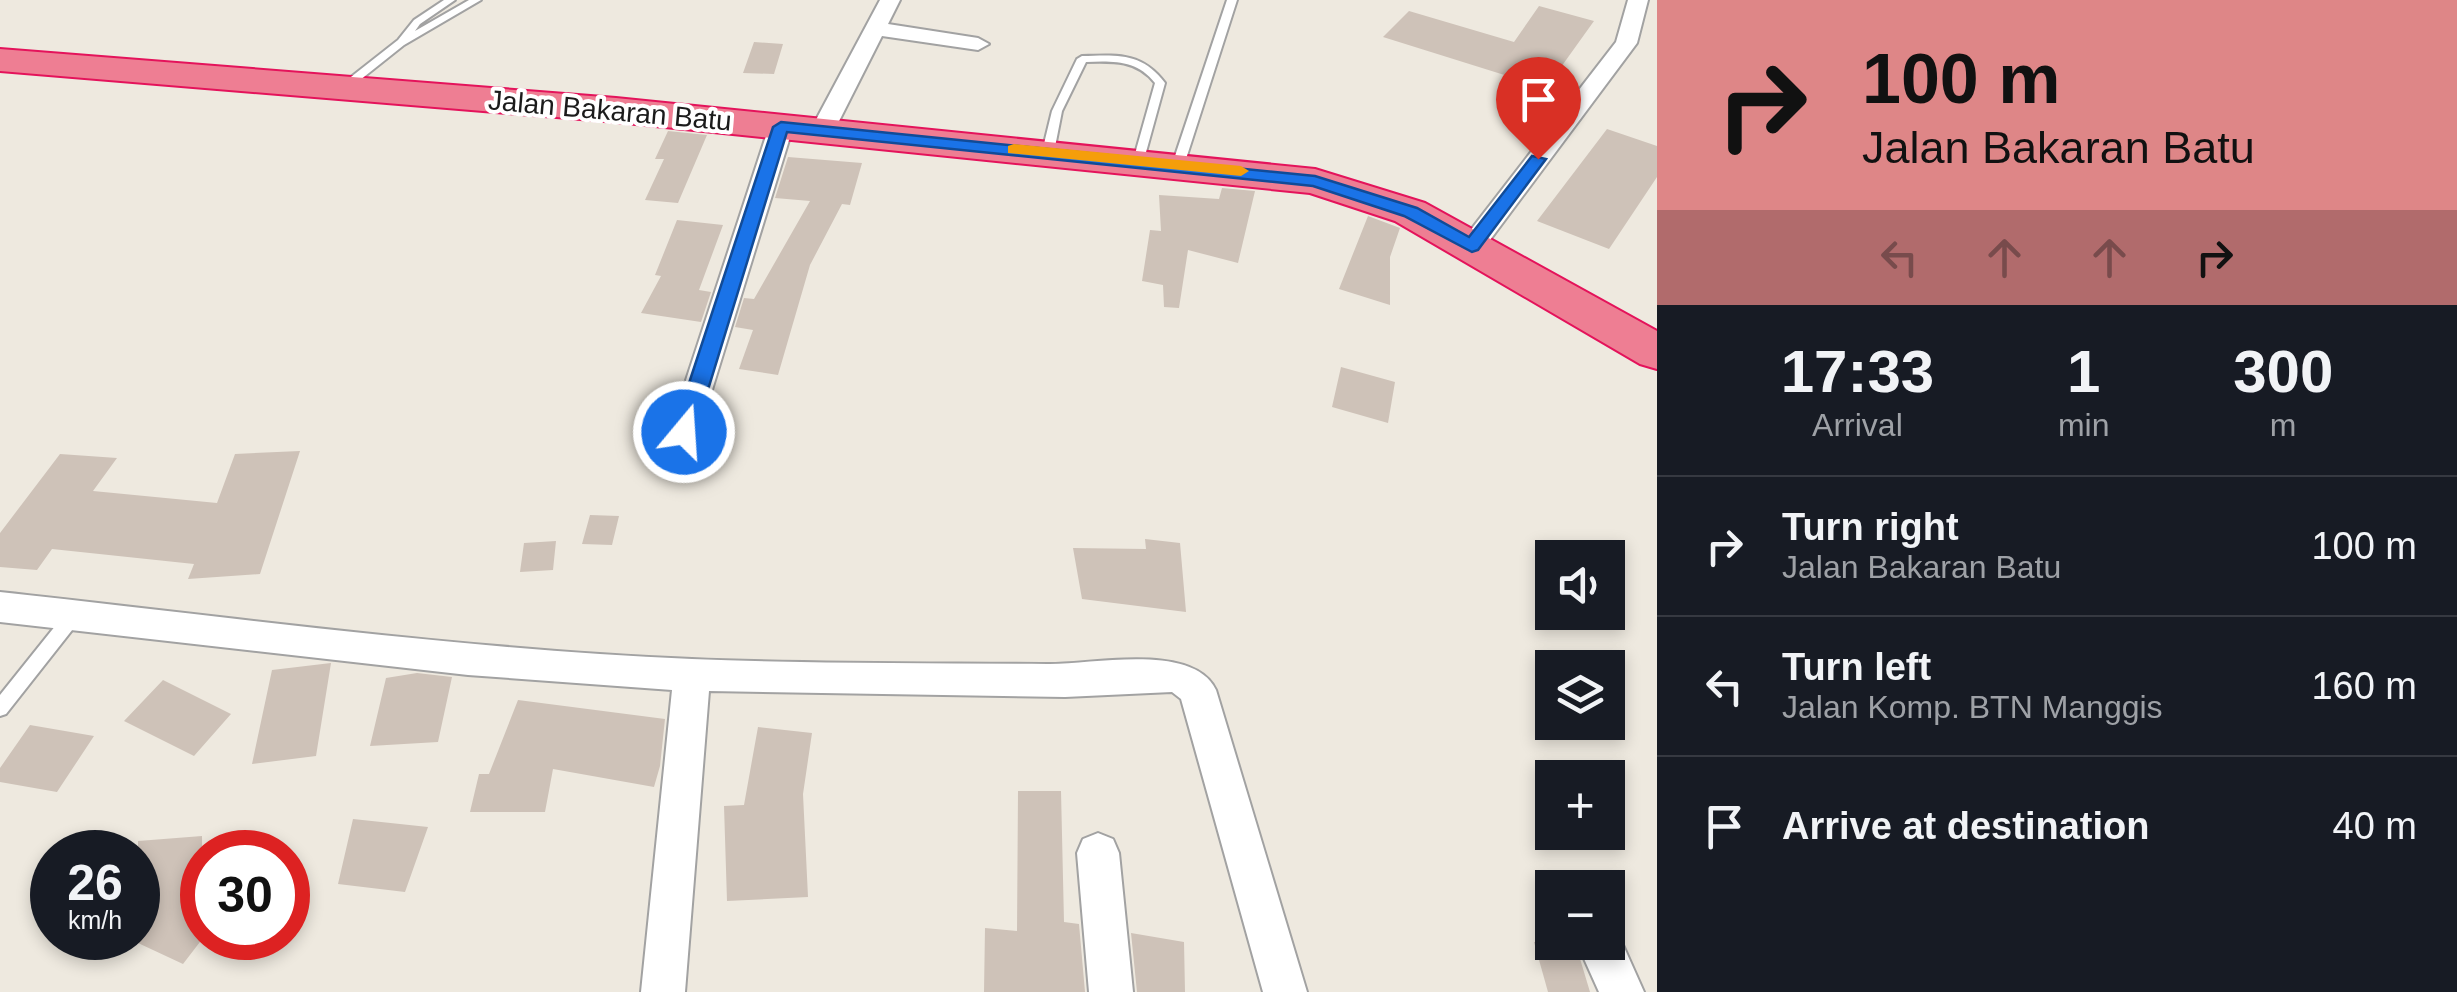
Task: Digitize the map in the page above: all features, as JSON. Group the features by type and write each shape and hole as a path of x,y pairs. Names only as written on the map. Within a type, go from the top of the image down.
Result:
{"highway":[{"name":"Jalan Bakaran Batu","path":"0,60 346,86 1272,174 1356,191 1410,212 1657,352"}],"street":[{"path":"822,131 890,0"},
{"path":"1472,246 1626,44 1638,0"},
{"path":"874,28 978,44"},
{"path":"684,432 781,127"},
{"path":"0,607 468,659 692,676 1065,681 1172,676 1197,690 1285,992"},
{"path":"662,992 692,676"},
{"path":"1098,853 1111,992"},
{"path":"1607,960 1622,992"}],"lane":[{"path":"401,44 417,22 450,0"},
{"path":"346,86 401,44 476,0"},
{"path":"1159,163 1232,0"},
{"path":"1048,152 1057,111 1082,59 1124,58 1150,66 1160,83 1159,163"},
{"path":"0,708 74,615"}],"building":[{"path":"1539,6 1594,21 1546,88 1383,37 1409,11 1514,42"},
{"path":"754,42 783,44 774,74 743,73"},
{"path":"1607,129 1657,146 1657,177 1609,249 1537,221"},
{"path":"668,131 707,135 678,203 645,200 664,159 655,159"},
{"path":"788,157 862,163 850,205 842,204 810,265 778,375 739,369 753,330 735,327 744,298 754,299 810,201 775,198"},
{"path":"1222,188 1255,191 1238,263 1188,250 1179,308 1164,307 1163,285 1142,281 1150,230 1161,231 1159,195 1219,199"},
{"path":"1368,216 1400,228 1390,257 1390,305 1339,289"},
{"path":"677,220 723,225 699,290 711,292 701,322 641,313 661,276 655,275"},
{"path":"1341,367 1395,382 1388,423 1332,407"},
{"path":"300,451 260,574 188,579 194,564 52,549 37,570 0,567 0,533 60,454 117,458 93,491 217,503 235,454"},
{"path":"590,515 619,516 612,545 582,544"},
{"path":"1145,539 1180,543 1186,612 1082,599 1073,548 1146,549"},
{"path":"556,541 553,570 520,572 524,543"},
{"path":"331,663 316,756 252,764 272,670"},
{"path":"417,673 452,677 438,742 370,746 386,678"},
{"path":"163,680 231,714 194,756 124,721"},
{"path":"518,700 665,719 654,787 553,769 545,812 470,812 479,774 489,774"},
{"path":"30,725 94,736 57,792 0,782 0,768"},
{"path":"758,727 812,733 803,794 808,897 727,901 724,806 744,805"},
{"path":"1018,791 1061,791 1064,922 1079,924 1085,992 984,992 985,928 1017,931"},
{"path":"353,819 428,827 405,892 338,884"},
{"path":"180,838 180,960 186,960 183,964 160,953 160,839"},
{"path":"1131,933 1184,942 1185,992 1137,992"},
{"path":"1539,960 1580,960 1590,992 1548,992"}],"slow traffic":[{"path":"1014,149 1241,171"}],"route":[{"path":"684,432 781,127 1315,181 1356,191 1410,212 1472,246 1538,159"}]}
